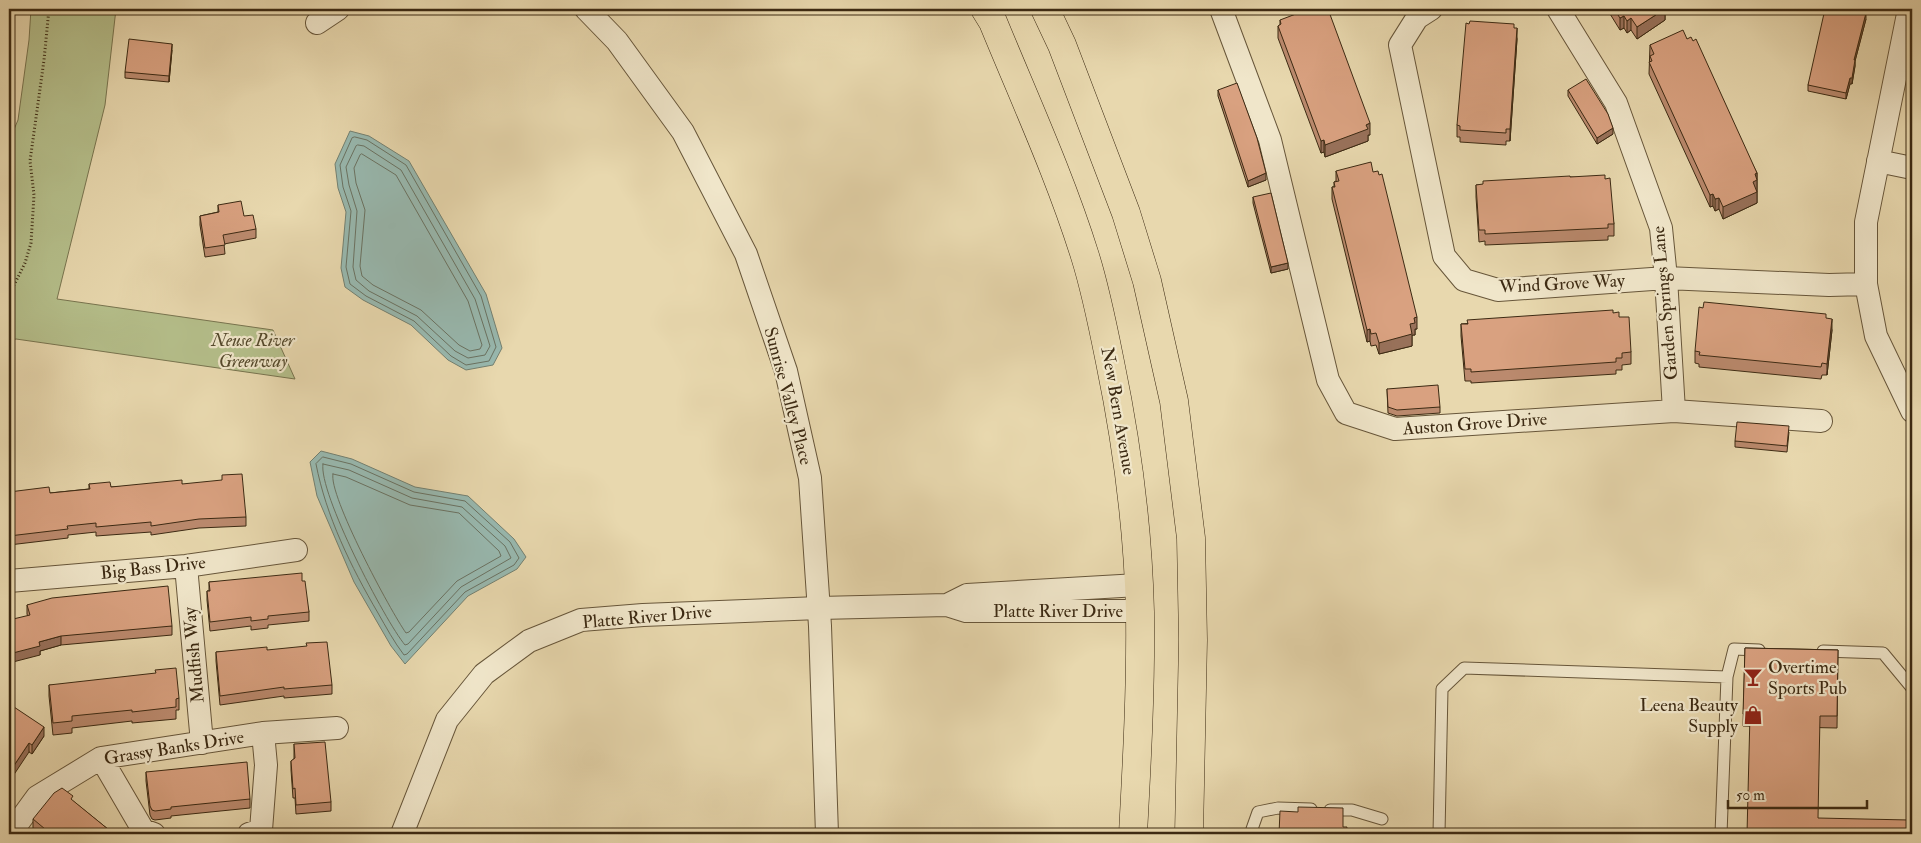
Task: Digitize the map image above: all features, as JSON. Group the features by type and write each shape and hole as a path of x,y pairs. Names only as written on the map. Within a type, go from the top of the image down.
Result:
{"main road":[{"name":"New Bern Avenue","path":"985,9 1059,179 1086,258 1123,424 1134,516 1139,598 1139,708 1133,834"},
{"path":"1045,9 1062,45 1126,213 1147,281 1174,401 1191,538 1192,640 1189,834"}],"street":[{"path":"317,23 338,9"},
{"name":"Sunrise Valley Place","path":"586,9 617,41 683,132 746,254 786,370 810,478 819,608 827,834"},
{"path":"1056,9 1062,45"},
{"name":"Auston Grove Drive","path":"1222,9 1270,140 1328,380 1346,413 1395,429 1674,410 1821,421"},
{"name":"Wind Grove Way","path":"1431,9 1417,18 1400,46 1444,256 1464,280 1498,290 1666,278 1829,285 1866,284"},
{"name":"Garden Springs Lane","path":"1558,9 1616,103 1661,228 1674,410"},
{"path":"1909,9 1866,222 1866,284 1876,336 1912,411"},
{"path":"1878,161 1912,168"},
{"name":"Big Bass Drive","path":"9,581 186,566 296,550"},
{"name":"Mudfish Way","path":"186,566 202,744"},
{"name":"Platte River Drive","path":"402,834 447,720 484,674 529,641 581,620 643,614 946,605 967,596 1139,598"},
{"name":"Grassy Banks Drive","path":"10,834 37,797 100,758 202,744 263,733 338,728"},
{"path":"250,834 261,830 266,765 263,733"},
{"path":"100,758 143,830 154,834"}],"lane":[{"path":"1721,834 1727,677 1734,649 1774,650"},
{"path":"1814,651 1883,653 1912,688"},
{"path":"1439,834 1442,689 1464,668 1727,677"},
{"path":"1252,834 1258,812 1278,808 1352,810 1382,818"}],"path":[{"path":"9,295 25,263 31,243 34,194 30,161 49,9"}],"green space":[{"name":"Neuse River Greenway","path":"31,9 116,9 105,105 57,299 273,330 295,379 16,339 9,341 9,141 18,120 29,40"}],"water":[{"path":"350,131 369,136 409,161 486,294 502,348 493,365 466,370 448,360 411,325 363,300 345,287 341,268 346,212 338,188 335,164"},
{"path":"321,451 352,459 415,487 468,496 514,539 526,557 517,569 468,596 405,664 391,646 354,582 317,496 310,462"}],"building":[{"path":"1309,9 1328,9 1370,123 1366,125 1368,129 1325,145 1324,140 1321,141 1278,26 1281,24 1280,20"},
{"path":"1614,9 1665,9 1637,27 1631,18 1627,21 1624,16 1620,18"},
{"path":"1825,9 1855,9 1855,11 1866,13 1854,60 1852,78 1850,78 1846,93 1808,85"},
{"path":"1470,21 1514,24 1514,28 1517,28 1510,129 1506,129 1506,133 1460,130 1460,126 1457,125 1466,23 1469,24"},
{"path":"1683,30 1687,39 1691,37 1693,41 1696,39 1757,173 1755,174 1757,180 1753,182 1757,192 1723,207 1719,198 1715,199 1713,194 1710,195 1649,62 1652,61 1650,56 1654,54 1650,45"},
{"path":"129,39 172,44 169,76 125,72"},
{"path":"1586,79 1608,114 1613,128 1597,138 1568,90"},
{"path":"1237,83 1257,138 1266,173 1248,181 1218,90"},
{"path":"1371,162 1373,172 1378,171 1379,175 1382,174 1417,317 1414,318 1415,323 1410,324 1412,334 1379,343 1376,333 1371,334 1370,329 1367,330 1332,187 1335,187 1334,182 1339,181 1336,171"},
{"path":"1605,175 1605,179 1610,178 1614,224 1608,224 1608,228 1485,234 1485,230 1479,230 1476,185 1483,184 1483,181"},
{"path":"1271,193 1288,263 1271,267 1253,197"},
{"path":"241,201 244,216 253,215 256,229 223,235 225,245 205,248 200,216 219,212 218,205"},
{"path":"1704,302 1826,314 1826,318 1832,319 1827,364 1822,363 1821,367 1699,355 1700,352 1695,351 1699,307 1703,308"},
{"path":"1613,310 1613,313 1619,312 1619,317 1629,317 1631,352 1622,353 1622,358 1616,358 1616,362 1471,372 1471,369 1465,369 1461,324 1468,324 1467,320"},
{"path":"1438,385 1440,407 1397,410 1388,407 1387,389"},
{"path":"1737,422 1789,426 1787,446 1735,441"},
{"path":"242,474 246,517 199,519 151,526 151,522 96,527 96,523 67,526 68,529 9,536 9,492 49,487 50,493 90,489 89,484 110,482 111,487 182,480 182,484 222,480 222,475"},
{"path":"302,573 302,581 305,581 309,612 268,616 268,619 251,621 251,617 210,622 207,591 210,591 209,582"},
{"path":"168,586 172,626 61,636 39,642 40,646 9,654 9,620 30,615 27,605 52,598"},
{"path":"327,642 332,685 284,689 284,687 220,696 216,652 267,647 267,650 307,646 306,643"},
{"path":"1745,648 1838,650 1837,716 1820,716 1818,818 1909,820 1909,834 1747,834 1750,714 1743,714"},
{"path":"176,668 179,698 176,699 176,707 72,716 72,721 53,723 49,685 156,673 155,670"},
{"path":"11,705 44,727 32,745 29,743 9,773 9,709"},
{"path":"325,742 331,802 296,805 291,761 295,758 294,744"},
{"path":"247,762 250,799 171,807 171,809 155,811 150,806 146,772"},
{"path":"62,788 73,796 71,799 114,834 51,834 33,819 54,793"},
{"path":"1298,807 1343,808 1343,827 1347,827 1346,834 1279,834 1280,811 1298,812"}],"place":[{"name":"Overtime Sports Pub","path":"1753,677"},
{"name":"Leena Beauty Supply","path":"1753,715"}]}
